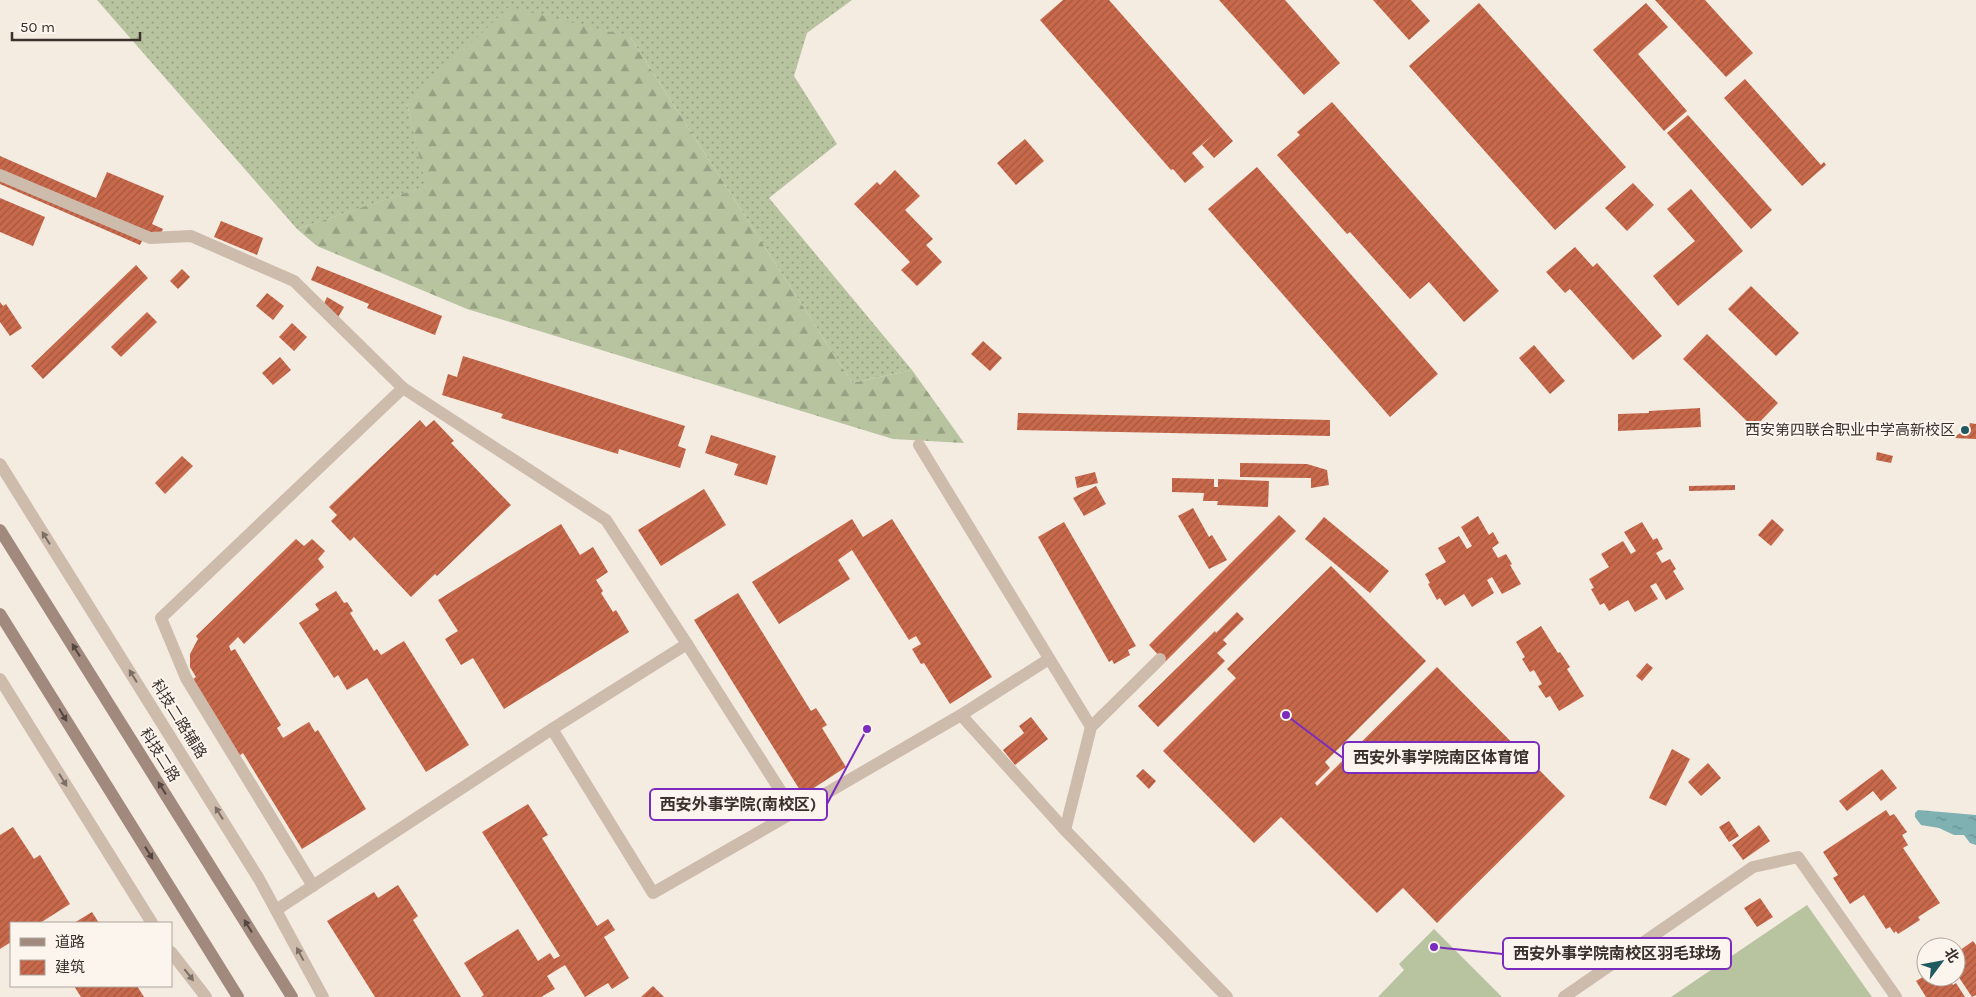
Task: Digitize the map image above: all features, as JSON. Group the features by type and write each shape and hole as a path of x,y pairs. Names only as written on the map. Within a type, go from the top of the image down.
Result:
{"main road":[{"name":"科技二路","path":"0,530 292,997"},
{"path":"0,614 238,997"}],"street":[{"path":"0,175 150,238 191,236 294,281 403,388 606,520 688,644 794,812"},
{"path":"313,886 186,678 161,618 403,388"},
{"path":"919,445 1091,728"},
{"name":"科技二路辅路","path":"0,464 260,879 323,997"},
{"path":"276,910 552,729 688,644"},
{"path":"552,729 653,893 961,715 1049,659"},
{"path":"1065,830 1091,728 1160,659"},
{"path":"0,679 151,922"},
{"path":"961,715 1065,830 1227,997"},
{"path":"1564,997 1753,868 1798,857 1896,997"},
{"path":"172,953 206,997"}],"green space":[{"path":"97,0 852,0 807,33 794,76 837,144 769,198 912,370 852,383 630,37 407,104 427,186 297,229"},
{"path":"509,7 630,37 852,383 912,370 964,443 893,439 467,309 317,246 297,229 426,186 407,104"},
{"path":"1807,905 1872,997 1671,997"},
{"path":"1434,929 1502,997 1378,997 1404,970 1399,964"}],"water":[{"path":"1918,810 1976,815 1976,845 1970,843 1964,835 1954,835 1939,828 1921,825 1915,817 1915,813"}],"building":[{"path":"1063,0 1109,0 1233,141 1214,158 1202,145 1215,133 1192,153 1204,167 1185,183 1173,169 1171,170 1040,20"},
{"path":"1219,0 1285,0 1340,63 1304,95"},
{"path":"1373,0 1411,0 1430,21 1409,40"},
{"path":"1655,0 1705,0 1753,53 1726,77"},
{"path":"1479,3 1626,167 1555,230 1409,66"},
{"path":"1646,3 1668,27 1638,54 1687,111 1664,131 1593,50"},
{"path":"1745,79 1821,165 1824,162 1826,165 1802,186 1724,98"},
{"path":"1332,102 1499,291 1464,322 1429,282 1410,299 1350,232 1347,234 1277,155 1300,135 1297,132"},
{"path":"1688,115 1772,210 1751,229 1667,133"},
{"path":"1025,139 1044,161 1016,185 997,163"},
{"path":"0,156 96,198 107,172 164,196 152,224 163,229 157,242 144,237 140,245 0,184"},
{"path":"1257,167 1438,374 1390,417 1208,209"},
{"path":"895,170 920,196 905,210 933,239 926,245 942,262 917,286 901,270 910,262 854,204 877,182 880,185"},
{"path":"1633,183 1654,205 1627,231 1605,208"},
{"path":"1691,189 1743,251 1678,306 1653,276 1695,241 1667,209"},
{"path":"0,198 45,217 33,246 0,232"},
{"path":"221,221 263,238 257,255 214,237"},
{"path":"1575,247 1593,267 1597,263 1662,336 1633,360 1570,289 1565,293 1546,272"},
{"path":"136,265 148,278 43,379 31,366"},
{"path":"317,266 442,316 435,335 367,308 369,304 311,280"},
{"path":"182,269 190,277 178,289 170,281"},
{"path":"1751,286 1799,333 1776,356 1728,309"},
{"path":"267,293 284,306 273,320 256,306"},
{"path":"327,297 344,307 337,319 321,310"},
{"path":"0,302 3,306 6,304 22,328 10,336 0,322"},
{"path":"147,312 157,322 121,357 111,347"},
{"path":"292,323 307,337 294,351 279,337"},
{"path":"1707,334 1778,403 1754,428 1683,359"},
{"path":"983,341 1002,358 990,371 971,354"},
{"path":"1534,345 1565,381 1550,394 1519,358"},
{"path":"463,356 685,426 678,446 686,449 680,468 619,449 618,454 501,418 503,414 442,395 448,374 457,377"},
{"path":"280,357 291,370 273,385 262,373"},
{"path":"1700,408 1701,427 1618,431 1618,414"},
{"path":"1018,413 1330,420 1330,436 1017,430"},
{"path":"420,420 426,427 434,420 454,441 451,443 511,505 437,576 435,574 411,597 354,537 350,541 331,521 337,515 329,507"},
{"path":"1970,423 1976,424 1976,439 1953,438 1969,427"},
{"path":"711,435 776,456 767,485 734,475 738,464 705,453"},
{"path":"1877,452 1893,456 1891,463 1876,460"},
{"path":"182,456 193,466 165,494 155,483"},
{"path":"1240,463 1307,464 1327,470 1329,485 1311,488 1311,478 1240,477"},
{"path":"1095,472 1098,483 1077,488 1075,477"},
{"path":"1172,478 1214,479 1214,487 1218,487 1218,479 1269,481 1268,507 1217,505 1218,501 1203,501 1204,493 1172,492"},
{"path":"1735,485 1735,490 1689,491 1689,486"},
{"path":"1096,486 1106,504 1084,516 1073,498"},
{"path":"704,489 726,525 661,566 638,530"},
{"path":"1193,508 1209,537 1212,535 1227,560 1209,569 1178,516"},
{"path":"1279,515 1296,531 1165,662 1149,645"},
{"path":"1478,516 1489,535 1493,532 1499,543 1492,548 1498,558 1506,554 1521,584 1502,594 1492,577 1487,580 1494,593 1472,607 1464,594 1445,606 1440,598 1437,600 1425,574 1446,562 1438,548 1459,536 1467,549 1472,546 1461,527"},
{"path":"1324,517 1389,571 1370,593 1305,539"},
{"path":"852,519 863,537 892,519 992,677 950,704 924,663 921,664 912,649 921,644 916,636 909,640 852,550 838,560 850,579 779,624 752,582"},
{"path":"1772,519 1784,530 1771,546 1758,535"},
{"path":"1064,522 1136,646 1128,650 1130,655 1114,664 1112,660 1109,662 1038,537"},
{"path":"1642,522 1653,540 1657,538 1663,549 1656,553 1662,563 1670,559 1676,569 1673,571 1684,589 1666,600 1656,583 1650,586 1658,599 1635,612 1628,600 1609,611 1604,603 1600,605 1591,589 1594,588 1589,579 1609,567 1601,554 1623,541 1631,554 1636,551 1624,532"},
{"path":"561,524 580,555 593,547 608,572 596,580 603,591 601,593 613,612 616,610 629,632 504,709 473,658 461,665 445,639 458,631 438,600"},
{"path":"296,539 304,546 312,539 325,551 318,559 324,567 244,644 238,637 229,646 231,651 235,649 281,725 277,728 283,738 309,722 315,732 318,730 366,809 302,849 243,753 239,756 192,680 196,677 190,667 190,654 198,639 196,636"},
{"path":"1331,566 1426,661 1325,762 1330,768 1315,783 1317,786 1437,667 1565,796 1437,923 1403,888 1377,913 1281,817 1254,843 1163,751 1236,678 1227,669"},
{"path":"336,591 344,603 347,602 353,611 350,613 374,651 377,649 381,655 404,641 469,745 426,772 367,678 347,690 338,675 334,678 299,623 319,610 315,604"},
{"path":"738,593 811,711 816,708 827,725 822,728 846,767 803,795 694,620"},
{"path":"1237,612 1244,619 1223,640 1227,644 1217,653 1225,661 1158,727 1138,706"},
{"path":"1541,626 1558,653 1560,652 1570,667 1567,669 1584,696 1559,711 1550,696 1546,698 1538,686 1542,684 1534,670 1530,672 1522,659 1525,657 1516,642"},
{"path":"1647,663 1653,668 1642,681 1636,676"},
{"path":"1031,717 1048,739 1015,765 1003,750 1024,733 1019,726"},
{"path":"1672,749 1690,759 1666,806 1649,798"},
{"path":"1708,763 1721,778 1701,796 1688,782"},
{"path":"1143,769 1156,781 1149,789 1136,776"},
{"path":"1882,769 1897,788 1881,801 1873,791 1847,811 1839,801"},
{"path":"528,804 548,835 542,838 597,926 608,919 615,930 604,937 629,978 612,989 608,983 585,997 565,965 547,976 555,989 541,997 481,997 484,995 464,963 518,929 538,961 550,953 554,959 560,956 482,832"},
{"path":"1886,810 1890,816 1894,814 1907,832 1902,835 1908,845 1903,848 1940,903 1918,917 1920,920 1898,934 1896,931 1894,933 1890,927 1886,929 1864,895 1850,904 1833,878 1838,875 1823,852"},
{"path":"1729,821 1739,836 1729,842 1719,827"},
{"path":"1759,825 1770,841 1743,860 1732,845"},
{"path":"13,827 34,859 40,855 70,904 42,922 10,922 10,943 0,949 0,835"},
{"path":"398,885 418,916 413,920 461,997 375,997 327,921 374,892 378,898"},
{"path":"1760,898 1773,917 1757,927 1744,908"},
{"path":"92,912 98,922 76,922"},
{"path":"1973,941 1976,945 1976,995 1972,997 1965,987 1966,946"},
{"path":"653,986 664,997 641,997"},
{"path":"75,987 138,987 144,997 81,997"},
{"path":"1920,987 1959,987 1965,997 1926,997"}],"place":[{"name":"西安第四联合职业中学高新校区","path":"1965,430"},
{"name":"西安外事学院南区体育馆","path":"1286,715"},
{"name":"西安外事学院(南校区)","path":"867,729"},
{"name":"西安外事学院南校区羽毛球场","path":"1434,947"}]}
